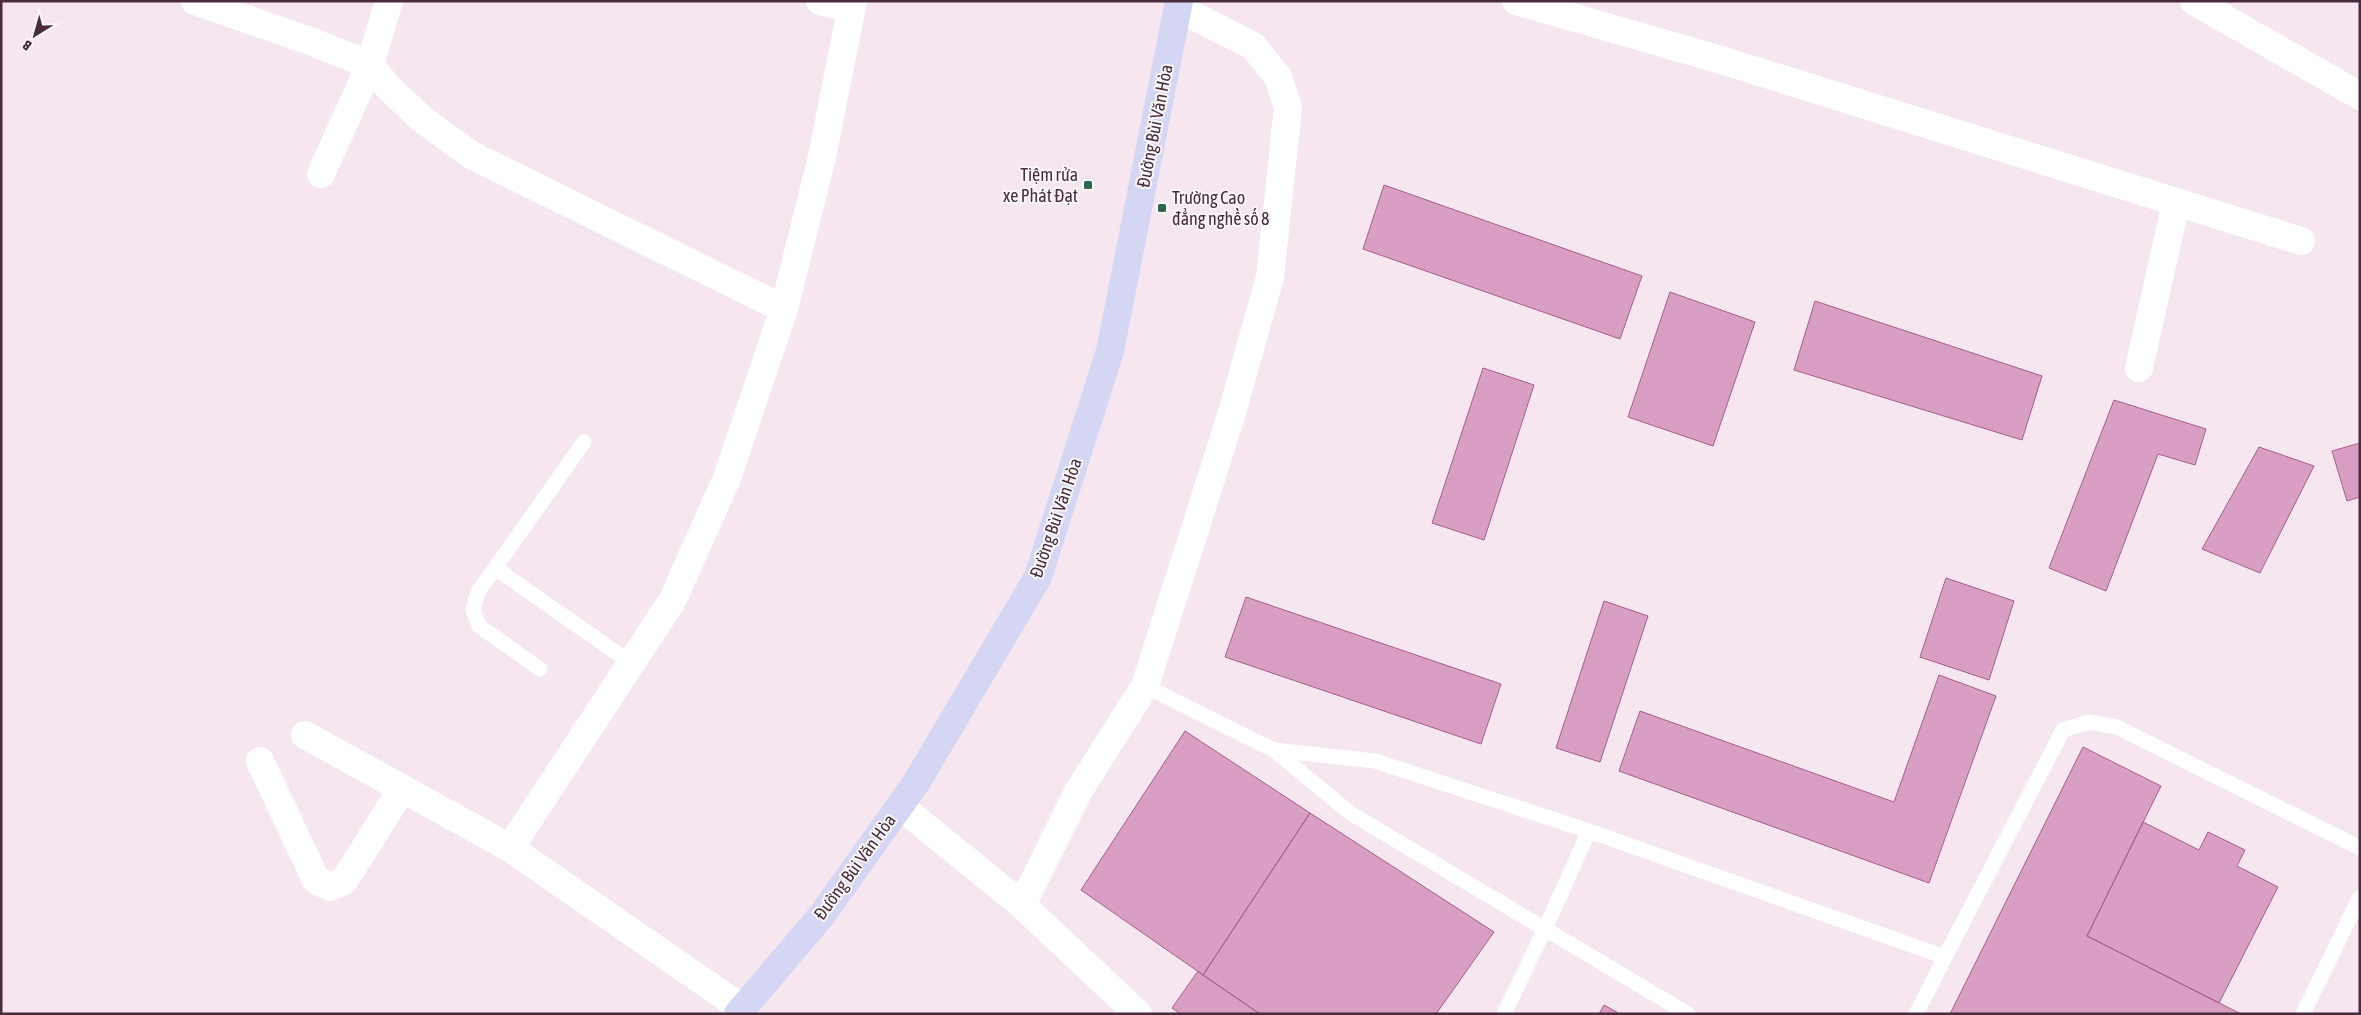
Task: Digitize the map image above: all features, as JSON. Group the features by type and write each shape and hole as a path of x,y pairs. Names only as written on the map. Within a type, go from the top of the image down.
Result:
{"main road":[{"name":"Đường Bùi Văn Hòa","path":"741,1011 822,915 916,783 1038,577 1110,351 1178,5"}],"street":[{"path":"195,1 310,41 370,65 388,87 422,119 471,155 784,309"},
{"path":"321,174 370,65 389,1"},
{"path":"510,848 672,602 727,478 784,309 822,157 852,5 820,1"},
{"path":"1516,1 1718,60 2301,241"},
{"path":"2194,1 2360,96"},
{"path":"1022,905 1078,792 1145,686 1231,416 1270,277 1288,107 1278,78 1253,46 1178,5"},
{"path":"2139,368 2176,203"},
{"path":"305,735 510,848 741,1011"},
{"path":"260,761 316,880 330,887 344,881 402,788"},
{"path":"900,806 1022,905 1138,1014"}],"lane":[{"path":"540,669 479,626 473,610 478,592 584,442"},
{"path":"495,568 632,663"},
{"path":"1145,686 1274,750 1350,813 1688,1014"},
{"path":"1916,1014 2063,730 2090,722 2117,727 2360,848"},
{"path":"1274,750 1375,761 1589,832 1945,957"},
{"path":"1504,1014 1546,929 1589,832"},
{"path":"2302,1014 2360,897"}],"building":[{"path":"1384,185 1642,276 1620,339 1363,249"},
{"path":"1670,292 1755,322 1713,446 1628,417"},
{"path":"1815,301 2042,376 2022,440 1794,370"},
{"path":"1483,368 1534,385 1484,540 1432,523"},
{"path":"2114,400 2206,429 2195,465 2158,454 2106,591 2049,568"},
{"path":"2360,443 2360,497 2347,501 2332,451"},
{"path":"2259,447 2314,466 2260,573 2202,549"},
{"path":"1946,578 2014,601 1989,680 1920,657"},
{"path":"1246,597 1501,684 1481,744 1225,657"},
{"path":"1604,601 1648,616 1600,762 1556,748"},
{"path":"1939,675 1996,696 1929,883 1619,771 1640,711 1894,802"},
{"path":"1185,731 1310,813 1203,975 1081,890"},
{"path":"2083,747 2161,786 2087,936 2241,1014 1950,1014"},
{"path":"1310,813 1494,932 1436,1014 1260,1014 1203,975"},
{"path":"2143,822 2199,850 2208,832 2245,850 2237,866 2278,887 2219,1003 2087,936"},
{"path":"1198,971 1260,1014 1181,1014 1172,1008"},
{"path":"1604,1005 1620,1014 1599,1014"}],"place":[{"name":"Tiệm rửa xe Phát Đạt","path":"1088,185"},
{"name":"Trường Cao đẳng nghề số 8","path":"1162,208"}]}
